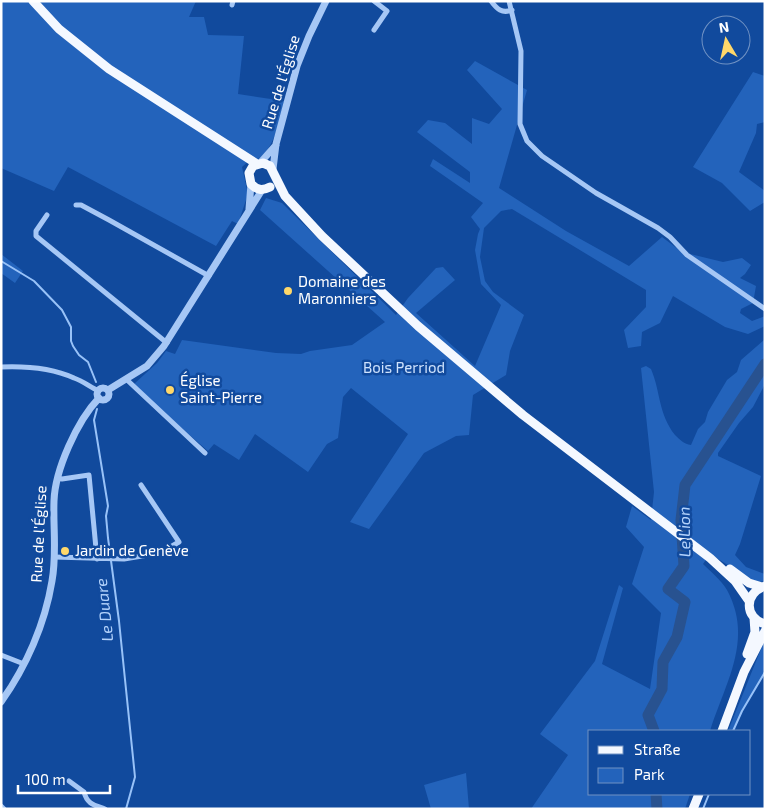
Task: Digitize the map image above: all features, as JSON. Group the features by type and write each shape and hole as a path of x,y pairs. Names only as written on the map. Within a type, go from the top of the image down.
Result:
{"main road":[{"path":"33,1 59,29 109,69 255,167"},
{"path":"255,167 266,164 274,174 285,196 322,236 418,326 523,415 710,558 735,581 749,601 750,610 754,618 754,632 744,672"},
{"path":"255,167 251,184 258,189 266,189 285,196"},
{"path":"266,189 274,174"},
{"path":"710,558 725,565 749,583 763,586"},
{"path":"749,601 755,591 763,586"},
{"path":"754,618 765,624"},
{"path":"722,730 744,672 765,632"},
{"path":"693,809 699,795"}],"street":[{"name":"Rue de l'Église","path":"274,174 276,144 302,51 326,1"},
{"path":"374,1 387,10 374,30"},
{"path":"491,1 499,10 507,12 512,10"},
{"path":"510,1 522,51 520,124 523,134 531,146 564,172 658,228 687,255 765,309"},
{"name":"Rue de l'Église","path":"255,167 276,144"},
{"path":"249,210 251,184"},
{"path":"99,394 104,388 108,390 147,366 167,343 249,210 266,189"},
{"path":"76,205 81,205 209,276"},
{"path":"47,215 36,231 36,236 167,343"},
{"path":"1,367 26,367 60,373 77,379 99,394 102,400 108,398 108,390"},
{"path":"126,379 205,453"},
{"name":"Rue de l'Église","path":"1,702 24,664 35,640 47,602 52,580 54,557 54,501 57,478 65,456 80,426 99,394"},
{"path":"57,478 89,475 97,559"},
{"path":"54,557 117,559 160,553 179,542 141,485"},
{"path":"1,655 24,664"},
{"path":"69,780 84,792 90,804 105,809"}],"green space":[{"path":"1,1 196,1 189,17 204,17 208,35 244,36 238,94 284,101 275,134 268,149 256,160 251,159 242,167 248,194 238,224 232,221 216,246 68,167 54,191 1,168"},
{"name":"Bois Perriod","path":"475,61 527,90 499,188 566,231 629,266 662,237 682,252 723,262 742,258 751,265 740,278 756,286 753,303 741,309 740,313 752,321 765,316 765,326 748,334 725,327 673,296 660,323 642,332 641,346 628,348 624,330 646,307 646,290 512,209 501,211 484,228 480,257 485,281 493,292 524,315 510,351 506,375 473,395 469,435 456,436 424,453 369,529 350,522 408,434 351,388 343,397 338,438 327,444 308,472 255,434 239,460 214,444 208,451 147,398 134,384 157,363 166,351 175,354 182,340 276,353 301,354 352,345 385,322 260,210 266,198 282,203 396,315 408,298 436,268 443,267 455,280 416,313 475,366 501,305 481,284 475,250 480,229 471,217 483,203 430,166 433,159 470,183 470,172 417,132 428,120 445,123 472,144 472,118 489,124 502,109 467,70"},
{"path":"753,72 765,76 765,122 757,124 756,133 739,172 765,191 765,202 750,211 722,183 693,167"},
{"path":"1,254 23,271 15,283 1,273"},
{"path":"765,339 765,384 753,407 739,423 718,453 718,456 761,476 735,555 746,567 765,574 765,581 758,582 752,580 710,554 703,564 719,579 727,590 735,608 738,626 734,661 710,730 588,730 588,795 690,795 685,809 531,809 568,755 540,734 595,661 619,585 623,588 602,664 650,689 661,613 632,584 644,547 626,527 632,506 651,520 654,492 641,368 646,366 651,369 669,427 680,440 691,445 698,429 705,422 708,412 727,380 737,372 741,360"},
{"path":"765,639 765,672 742,710 733,730 728,730"},
{"path":"466,773 469,809 431,809 424,785"}],"waterway":[{"name":"Le Duare","path":"1,261 34,281 62,310 71,327 73,346 79,355 88,362 96,382"},
{"name":"Le Lion","path":"654,730 648,715 662,689 663,662 677,637 685,602 668,589 684,566 681,520 685,485 765,364"},
{"name":"Le Duare","path":"97,409 94,420 108,506 106,516 108,538 119,621 135,777 126,809"},
{"path":"733,730 742,711 765,672"},
{"name":"Le Lion","path":"656,795 657,809"},
{"path":"703,809 709,795"}],"place":[{"name":"Domaine des Maronniers","path":"288,291"},
{"name":"Église Saint-Pierre","path":"170,390"},
{"name":"Jardin de Genève","path":"65,551"}]}
